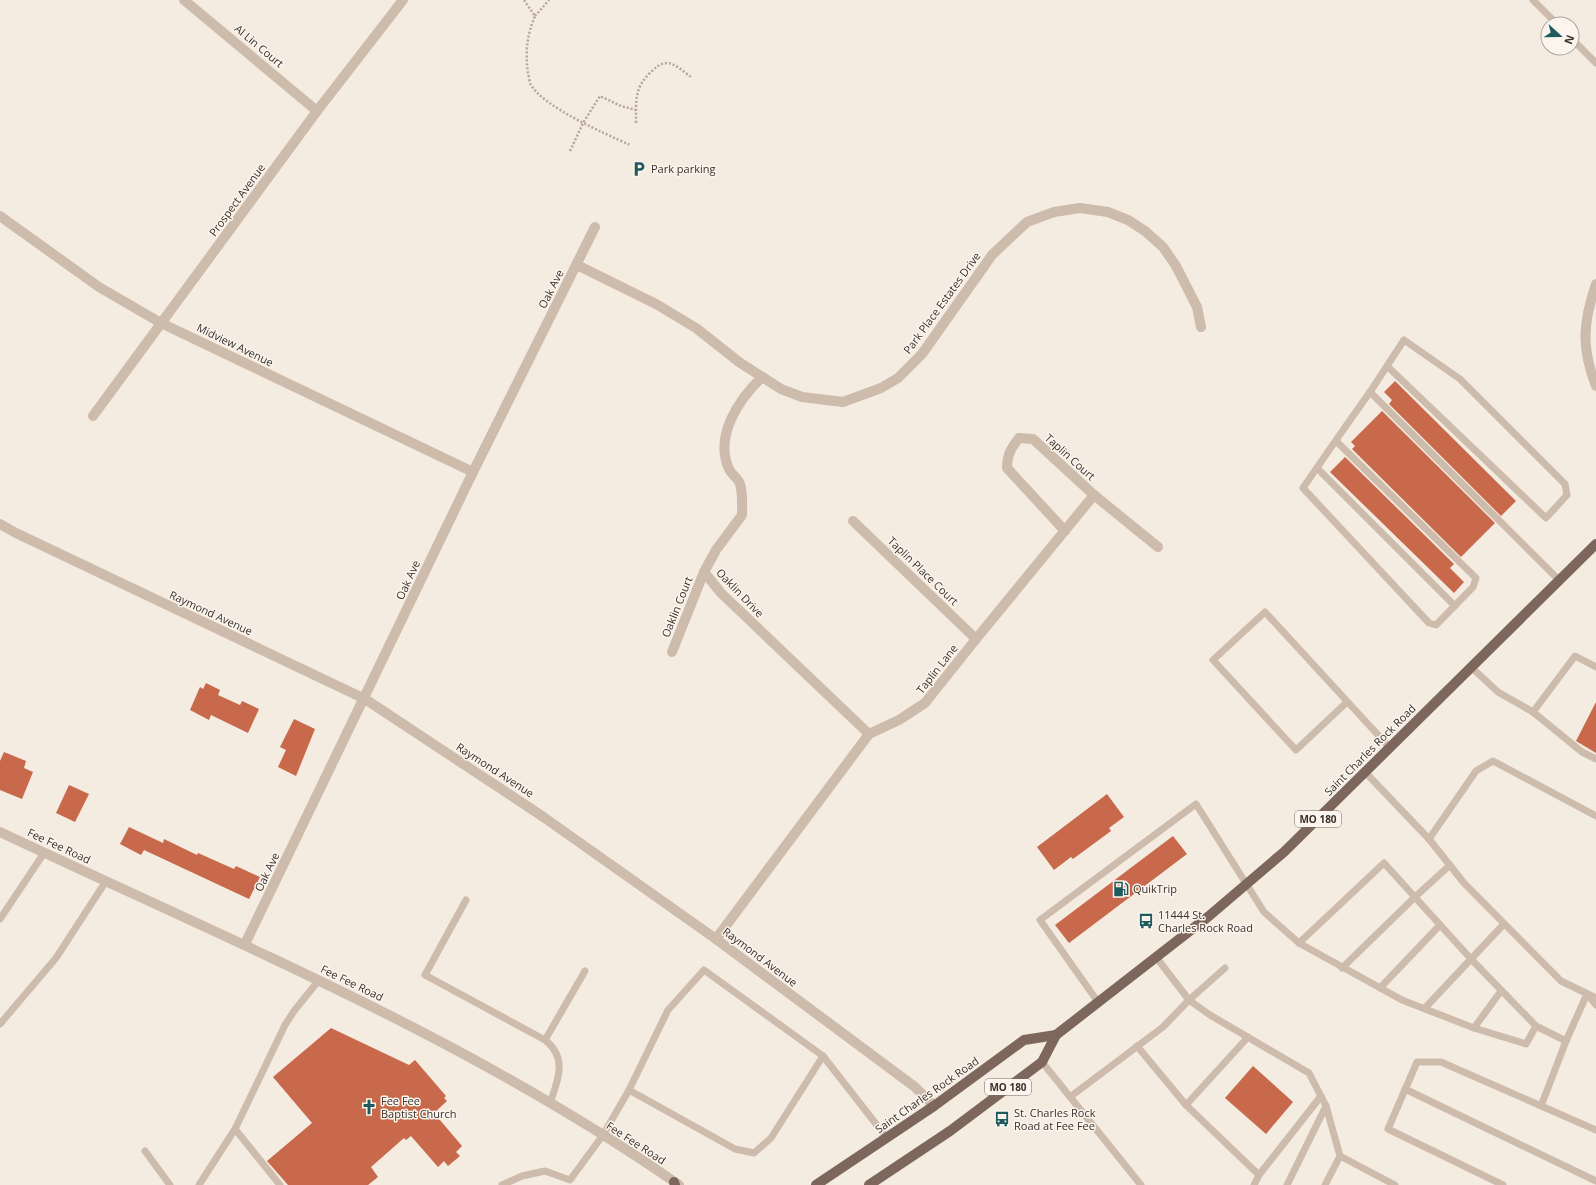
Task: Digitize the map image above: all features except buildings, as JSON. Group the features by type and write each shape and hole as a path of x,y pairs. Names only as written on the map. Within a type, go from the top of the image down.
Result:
{"main road":[{"name":"Saint Charles Rock Road","path":"869,1185 950,1131 1042,1062 1056,1035 1247,884 1284,852 1596,544"},
{"name":"Saint Charles Rock Road","path":"816,1185 934,1106 1024,1040 1056,1035"}],"street":[{"name":"Al Lin Court","path":"184,0 317,111"},
{"name":"Prospect Avenue","path":"93,416 317,111 403,0"},
{"name":"Park Place Estates Drive","path":"577,265 656,304 696,328 739,362 781,389 802,397 843,402 881,388 898,378 922,354 992,255 1027,222 1054,212 1080,208 1108,212 1128,220 1145,231 1163,247 1176,266 1197,307 1201,326"},
{"name":"Midview Avenue","path":"0,216 99,287 162,323 473,472"},
{"name":"Oak Ave","path":"245,944 365,699 473,472 595,227"},
{"path":"1596,284 1586,320 1584,340 1596,386"},
{"name":"Oaklin Drive","path":"762,377 749,390 732,417 723,445 729,470 740,483 742,515 716,550 704,572 721,593 869,734"},
{"name":"Taplin Court","path":"1065,531 1007,468 1007,457 1011,448 1019,438 1033,439 1094,495 1158,547"},
{"name":"Taplin Lane","path":"716,939 869,734 899,720 925,703 1094,495"},
{"name":"Taplin Place Court","path":"853,521 976,639"},
{"name":"Raymond Avenue","path":"0,524 16,534 365,699 542,816 716,939 915,1087 934,1106"},
{"name":"Oaklin Court","path":"672,652 704,572"},
{"name":"Fee Fee Road","path":"0,832 245,944 424,1032 550,1103 603,1135 676,1184"}],"lane":[{"path":"1533,0 1549,16"},
{"path":"1580,47 1596,63"},
{"path":"1336,441 1476,578 1473,587 1436,625 1429,623 1303,488 1370,392 1387,366 1404,340 1460,378 1565,484 1567,495 1546,518 1387,366"},
{"path":"1370,392 1560,581"},
{"path":"1317,468 1455,606"},
{"path":"1347,702 1296,750 1213,660 1265,612 1390,748"},
{"path":"1533,712 1575,656 1596,666"},
{"path":"1471,666 1498,692 1533,712 1582,752 1596,759"},
{"path":"1428,839 1476,771 1493,761 1596,816"},
{"path":"1365,772 1428,839 1464,883 1561,981 1596,998"},
{"path":"1098,1002 1040,920 1196,804 1264,912 1299,943 1402,1000 1474,1028 1526,1044 1536,1026"},
{"path":"0,919 44,853"},
{"path":"1299,943 1384,863 1471,959 1536,1026 1566,1041"},
{"path":"1342,968 1414,896 1450,865"},
{"path":"0,1024 56,958 106,881"},
{"path":"466,900 426,975 545,1040 554,1048 559,1062 558,1079 550,1103"},
{"path":"1425,1008 1504,924"},
{"path":"1380,988 1440,925"},
{"path":"1156,957 1189,1000 1210,1015 1309,1073 1326,1106 1340,1156 1325,1185"},
{"path":"1070,1097 1163,1027 1189,1000 1225,968"},
{"path":"570,1180 603,1135 629,1090 668,1010 704,970 823,1056 887,1138"},
{"path":"545,1040 585,972"},
{"path":"199,1185 235,1129 285,1025 294,1011 320,980"},
{"path":"1474,1028 1502,991"},
{"path":"1588,994 1596,1005"},
{"path":"1541,1106 1566,1041 1588,994"},
{"path":"1186,1105 1248,1037"},
{"path":"1137,1046 1186,1105 1259,1176"},
{"path":"629,1090 735,1149 754,1153 771,1138 823,1056"},
{"path":"1042,1062 1141,1185"},
{"path":"1504,1185 1388,1129 1417,1062 1441,1062 1596,1130"},
{"path":"1405,1089 1596,1181"},
{"path":"1254,1185 1259,1176 1322,1096"},
{"path":"1287,1185 1326,1106"},
{"path":"235,1129 280,1185"},
{"path":"145,1151 170,1185"},
{"path":"1340,1156 1395,1185"},
{"path":"502,1185 522,1176 545,1172 570,1180 577,1185"}],"path":[{"path":"524,0 535,16"},
{"path":"548,0 535,16 526,45 530,84 546,100 583,123 630,145"},
{"path":"636,123 636,96 640,84 658,66 668,62 676,66 690,78"},
{"path":"570,151 583,123 600,96 621,106 636,110"}],"place":[{"name":"Park parking","path":"639,169"},
{"name":"QuikTrip","path":"1121,889"},
{"name":"11444 St. Charles Rock Road","path":"1146,921"},
{"name":"Fee Fee Baptist Church","path":"369,1107"},
{"name":"St. Charles Rock Road at Fee Fee","path":"1002,1119"}]}
